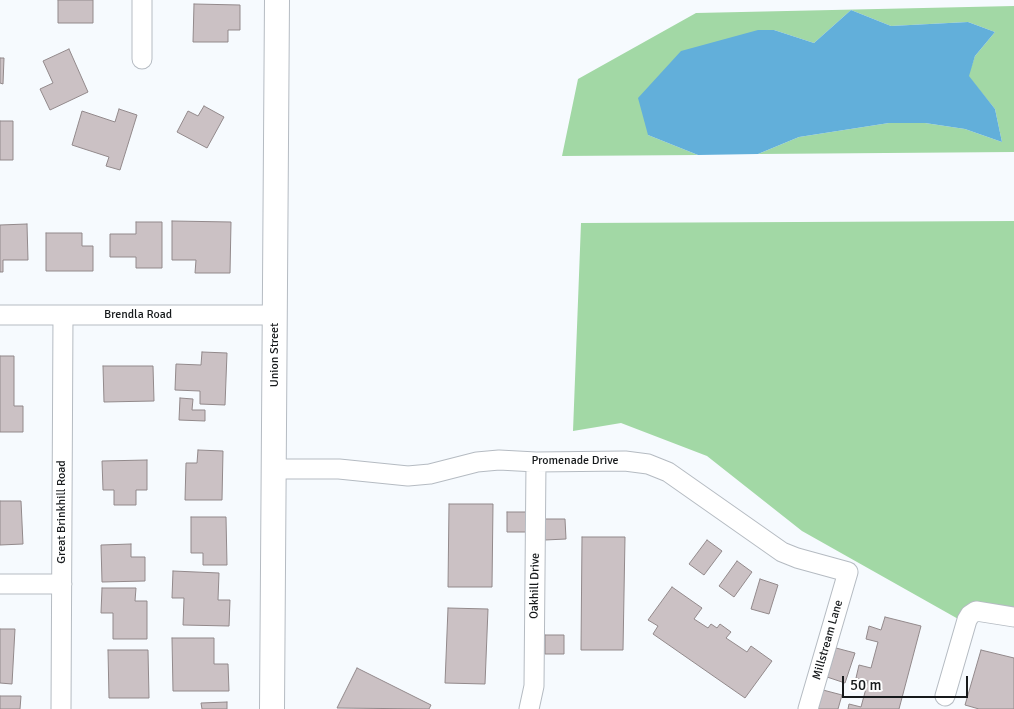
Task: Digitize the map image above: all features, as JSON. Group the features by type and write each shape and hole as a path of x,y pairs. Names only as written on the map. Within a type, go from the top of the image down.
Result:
{"street":[{"path":"142,0 142,59"},
{"name":"Union Street","path":"272,709 277,0"},
{"name":"Brendla Road","path":"0,315 275,315"},
{"name":"Great Brinkhill Road","path":"61,709 63,315"},
{"name":"Promenade Drive","path":"274,469 339,469 408,476 430,474 477,462 499,460 536,462 625,461 648,464 668,472 782,552 796,558 848,572"},
{"name":"Oakhill Drive","path":"529,709 534,686 536,462"},
{"name":"Millstream Lane","path":"808,709 848,572"},
{"path":"0,584 62,584"},
{"path":"945,696 970,615 976,611 1014,617"}],"green space":[{"path":"1014,6 1014,152 758,154 799,137 889,123 925,123 965,129 1002,142 995,109 968,76 975,56 995,32 968,22 891,26 851,10 814,43 774,30 648,135 698,155 562,156 578,79 696,13"},
{"path":"1014,221 1014,620 960,620 802,531 707,456 621,423 573,431 581,223"}],"water":[{"path":"851,10 891,26 968,22 995,32 975,56 969,76 995,109 1002,142 965,129 925,123 889,123 799,137 758,154 698,155 648,135 638,98 681,51 758,30 774,30 814,43"}],"building":[{"path":"58,0 93,0 93,23 58,23"},
{"path":"194,4 240,5 240,30 228,30 228,42 193,42"},
{"path":"69,49 88,92 50,110 40,89 53,83 43,61"},
{"path":"0,58 4,58 3,84 0,83"},
{"path":"204,106 224,117 207,148 177,132 188,111 198,116"},
{"path":"119,109 137,115 120,170 106,166 109,157 72,145 82,111 115,122"},
{"path":"0,121 13,121 13,160 0,160"},
{"path":"172,221 231,222 230,273 195,273 196,260 172,260"},
{"path":"136,222 162,222 162,268 136,268 136,257 110,257 110,234 136,234"},
{"path":"27,224 28,260 3,260 3,272 0,272 0,225"},
{"path":"46,233 82,233 82,246 93,246 93,271 46,271"},
{"path":"202,352 227,353 225,405 200,404 200,391 175,390 176,364 201,365"},
{"path":"0,356 14,356 14,406 23,406 23,432 0,432"},
{"path":"103,366 153,366 154,401 104,402"},
{"path":"180,398 193,399 192,410 205,410 205,421 179,420"},
{"path":"198,450 223,451 222,500 185,500 186,463 197,463"},
{"path":"147,460 147,490 136,490 136,505 114,505 114,490 103,490 102,461"},
{"path":"0,501 21,501 23,544 0,545"},
{"path":"449,504 493,504 492,587 448,587"},
{"path":"507,512 527,512 527,532 507,532"},
{"path":"191,517 226,517 227,565 203,565 203,553 191,553"},
{"path":"545,519 565,519 566,539 545,540"},
{"path":"582,537 625,537 623,650 581,650"},
{"path":"707,540 722,551 704,575 689,564"},
{"path":"131,544 131,557 145,557 145,581 102,582 101,545"},
{"path":"737,561 752,572 734,597 719,586"},
{"path":"173,571 219,573 218,600 230,600 229,626 183,625 184,598 172,598"},
{"path":"760,579 778,585 769,614 751,609"},
{"path":"672,587 702,608 694,619 708,628 711,624 717,628 720,624 731,632 726,638 747,652 751,646 772,661 745,698 653,634 658,626 648,620"},
{"path":"102,588 136,588 135,601 147,601 147,639 113,639 113,613 101,613"},
{"path":"448,608 488,609 485,684 445,683"},
{"path":"885,617 921,626 899,709 848,709 849,704 861,707 868,681 856,678 859,665 871,668 878,642 866,639 869,626 881,630"},
{"path":"0,629 15,629 12,684 0,683"},
{"path":"545,635 564,635 564,654 545,654"},
{"path":"172,638 214,638 214,664 228,664 229,691 173,691"},
{"path":"836,648 855,653 845,683 827,677"},
{"path":"108,650 148,650 149,698 109,698"},
{"path":"981,650 1014,658 1014,709 979,709 965,705"},
{"path":"357,668 431,705 429,709 337,708"},
{"path":"823,690 842,695 838,709 818,709"},
{"path":"0,696 21,696 20,709 0,709"},
{"path":"227,702 227,709 202,709 201,703"}]}
